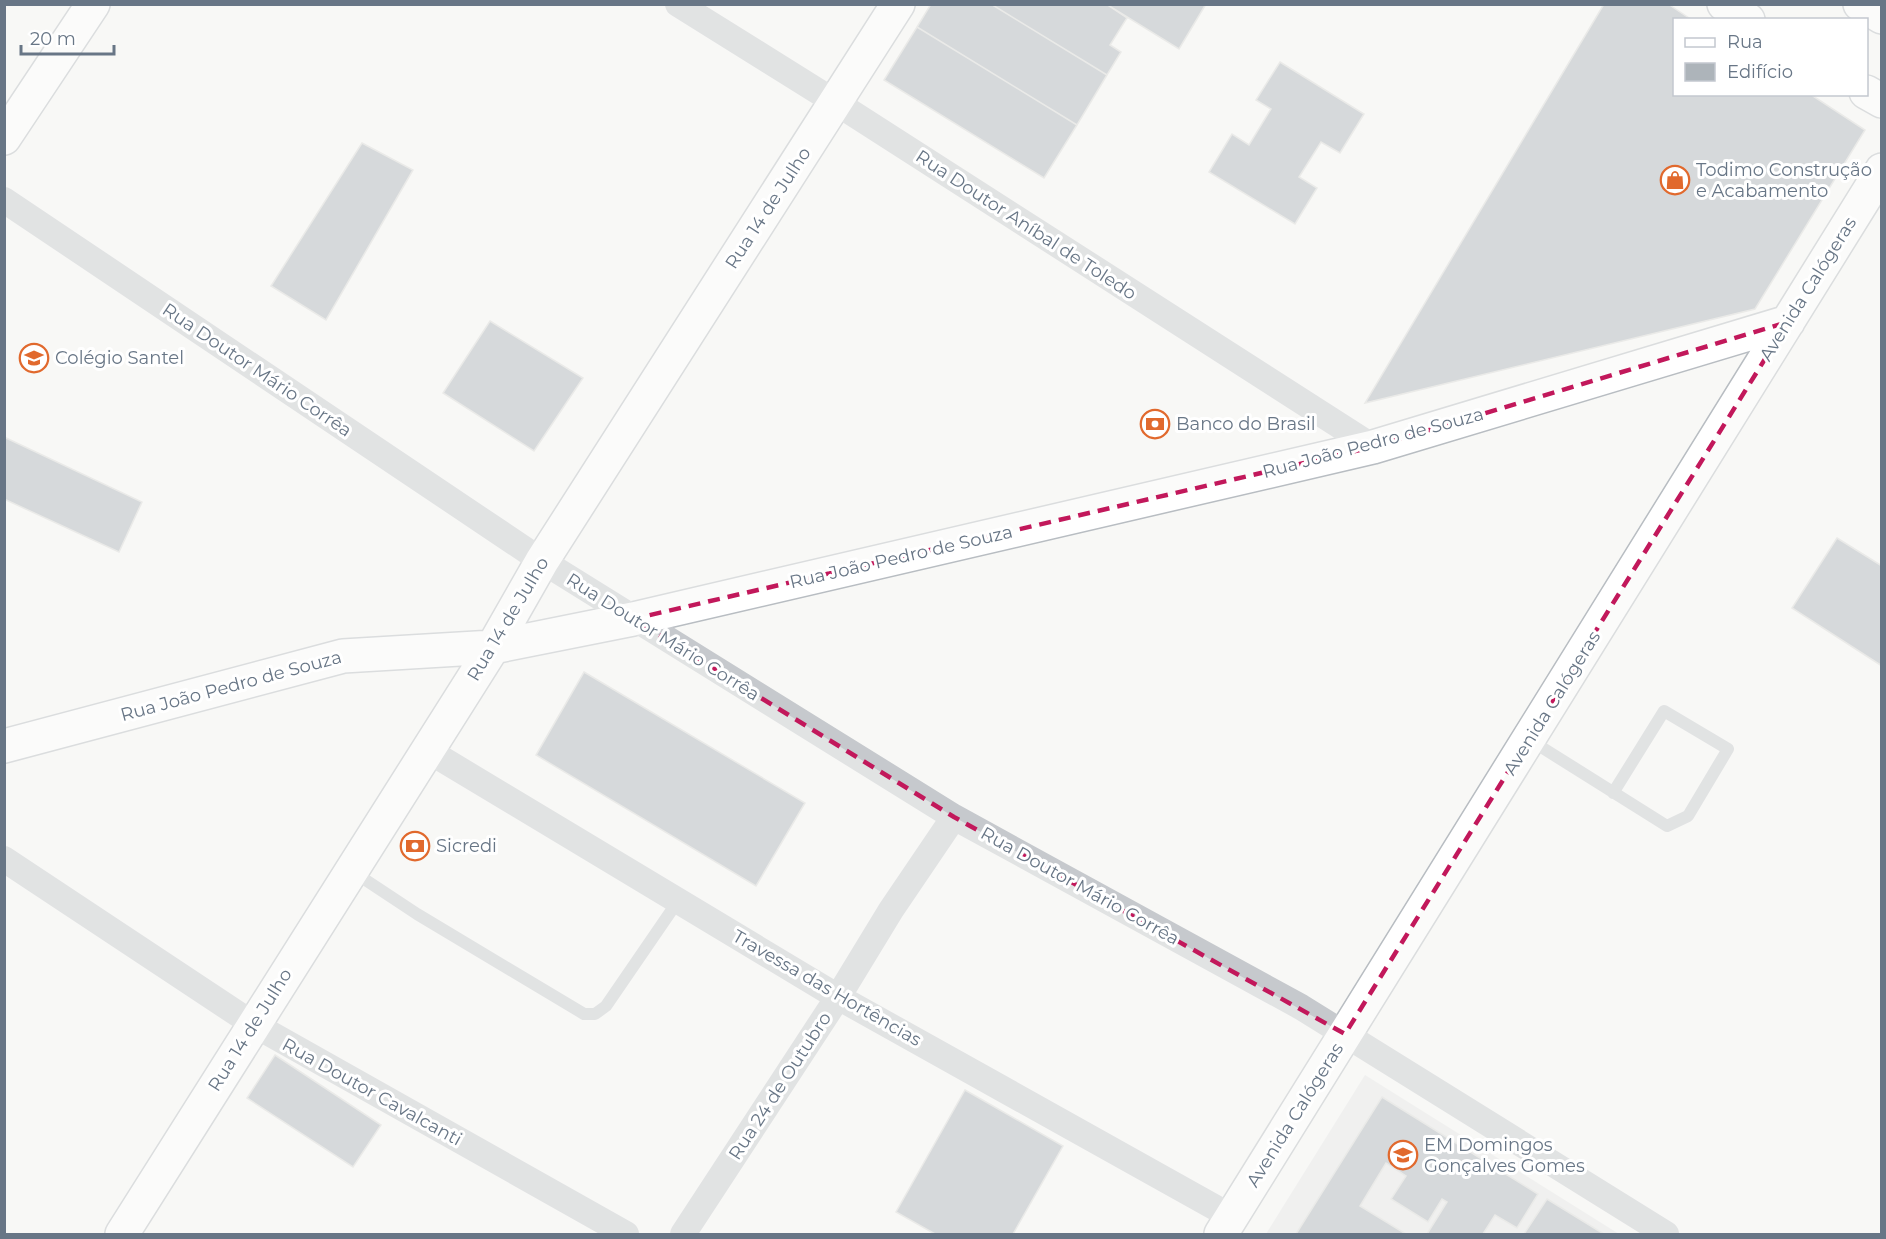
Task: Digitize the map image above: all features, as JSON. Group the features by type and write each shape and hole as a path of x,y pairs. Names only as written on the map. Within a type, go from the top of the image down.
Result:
{"main road":[{"path":"4,138 93,4"},
{"name":"Rua 14 de Julho","path":"122,1234 493,647 542,561 898,4"},
{"path":"1724,4 1745,18"},
{"path":"1860,4 1881,17"},
{"path":"1868,93 1881,101"},
{"name":"Avenida Calógeras","path":"1227,1226 1881,170"},
{"name":"Rua João Pedro de Souza","path":"4,746 343,656 493,647 633,619 1373,447 1788,322"}],"street":[{"name":"Rua Doutor Aníbal de Toledo","path":"678,4 1373,447"},
{"name":"Rua Doutor Mário Corrêa","path":"4,200 542,561 633,619 954,817 1301,1007 1666,1234"},
{"name":"Travessa das Hortências","path":"427,750 838,997 1227,1226"},
{"name":"Rua 24 de Outubro","path":"684,1234 838,997 891,910 954,817"},
{"name":"Rua Doutor Cavalcanti","path":"4,859 253,1024 626,1234"}],"lane":[{"path":"1530,740 1613,793 1667,826 1688,816 1728,749 1664,711 1613,793"},
{"path":"351,870 417,914 584,1014 596,1014 606,1006 678,901"}],"highlighted area":[{"path":"1788,322 1345,1034 954,817 633,619 1373,447"}],"shaded area":[{"name":"EM Domingos Gonçalves Gomes","path":"1365,1075 1619,1234 1266,1234"}],"building":[{"path":"931,4 991,4 1107,75 1077,125 917,27"},
{"path":"991,4 1106,4 1127,18 1110,45 1121,52 1107,75"},
{"path":"1106,4 1206,4 1179,49"},
{"path":"1604,4 1668,4 1689,18 1673,18 1673,96 1813,96 1865,130 1755,309 1365,403"},
{"path":"917,27 1077,125 1044,178 884,80"},
{"path":"1280,62 1364,114 1340,153 1321,142 1299,177 1317,188 1295,224 1209,172 1232,134 1249,145 1271,109 1256,100"},
{"path":"362,143 413,170 326,320 271,286"},
{"path":"490,321 583,378 534,451 443,393"},
{"path":"4,437 142,502 119,552 4,499"},
{"path":"1837,538 1882,566 1882,666 1792,608"},
{"path":"584,672 805,803 756,886 536,755"},
{"path":"275,1055 381,1125 353,1167 247,1098"},
{"path":"965,1090 1063,1146 1013,1234 935,1234 896,1212"},
{"path":"1382,1097 1538,1194 1517,1228 1495,1215 1483,1234 1427,1234 1447,1202 1442,1199 1428,1222 1391,1199 1406,1176 1386,1163 1360,1206 1406,1234 1296,1234"},
{"path":"1547,1199 1604,1234 1524,1234"}],"place":[{"name":"Todimo Construção e Acabamento","path":"1675,180"},
{"name":"Colégio Santel","path":"34,358"},
{"name":"Banco do Brasil","path":"1155,424"},
{"name":"Sicredi","path":"415,846"},
{"name":"EM Domingos Gonçalves Gomes","path":"1403,1155"}]}
